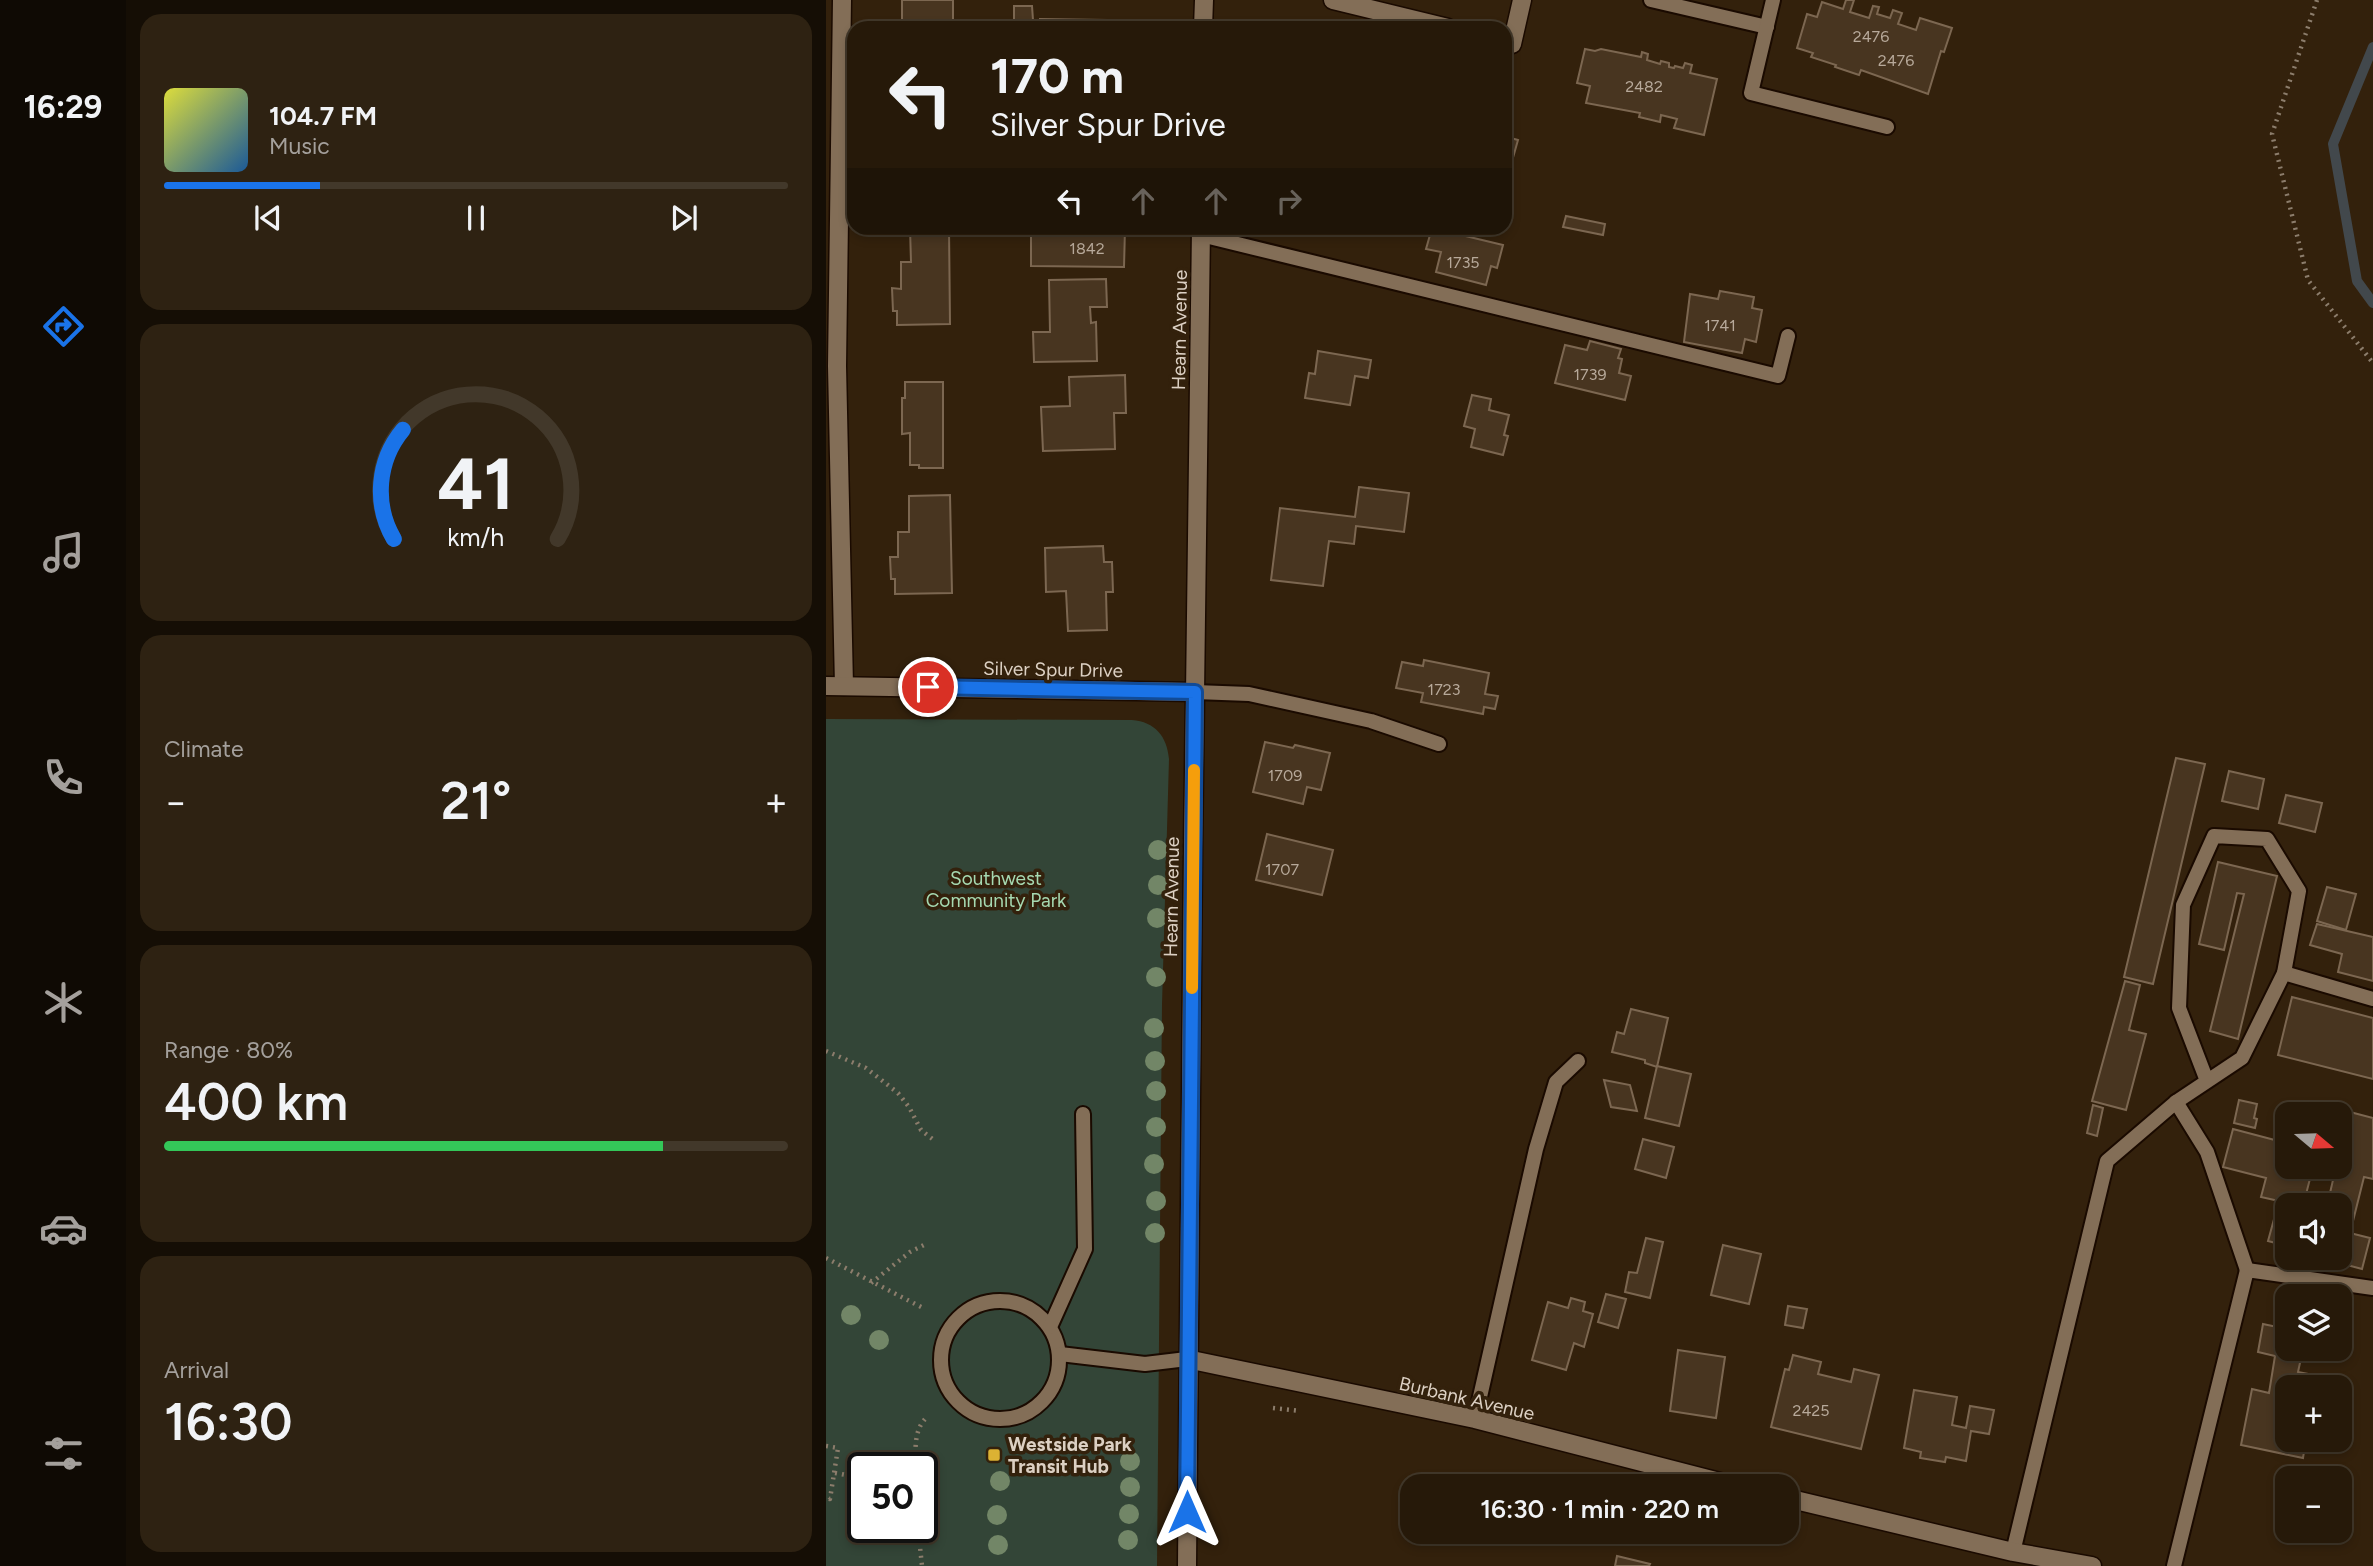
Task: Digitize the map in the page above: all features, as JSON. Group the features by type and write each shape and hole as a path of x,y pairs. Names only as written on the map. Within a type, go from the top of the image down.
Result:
{"street":[{"path":"842,0 831,366 844,686"},
{"path":"1203,21 1204,0"},
{"path":"1333,0 1419,21"},
{"path":"1512,44 1522,0"},
{"name":"Hearn Avenue","path":"1187,1566 1187,1359 1201,235"},
{"name":"Silver Spur Drive","path":"826,686 1195,692"},
{"name":"Burbank Avenue","path":"1187,1359 1475,1419 1688,1474"},
{"path":"1799,1501 2013,1552 2092,1566"}],"lane":[{"path":"1651,0 1767,27"},
{"path":"1773,0 1751,93 1887,127"},
{"path":"1217,235 1778,376 1788,336"},
{"path":"1195,692 1249,694 1371,721 1439,744"},
{"path":"2013,1552 2107,1161 2176,1102 2242,1058 2284,973 2299,891 2267,839 2214,836 2183,905 2179,1009 2207,1081"},
{"path":"2284,973 2373,999"},
{"path":"1475,1419 1535,1149 1556,1083 1578,1060"},
{"path":"2174,1566 2247,1270 2207,1152 2176,1102"},
{"path":"1050,1327 1085,1249 1083,1114"},
{"path":"2247,1270 2373,1288"},
{"path":"1000,1300 1019,1303 1036,1312 1050,1327 1059,1354 1055,1384 1046,1397 1032,1411 1013,1418 993,1419 974,1414 958,1402 947,1386 941,1367 942,1347 950,1329 963,1314 980,1304 1000,1300"},
{"path":"1059,1354 1145,1364 1187,1359"}],"path":[{"path":"2317,0 2272,134 2308,280 2373,363"},
{"path":"826,1051 866,1068 898,1093 921,1130 935,1141"},
{"path":"872,1283 910,1252 924,1245"},
{"path":"826,1258 925,1309"},
{"path":"916,1452 917,1432 920,1423 927,1417"},
{"path":"826,1446 838,1448 830,1499 826,1498"},
{"path":"835,1473 847,1475"},
{"path":"920,1543 922,1566"}],"green space":[{"name":"Southwest Community Park","path":"826,719 1132,720 1153,727 1166,743 1169,759 1162,1005 1157,1566 826,1566"}],"building":[{"path":"902,0 953,0 953,21 902,21"},
{"path":"1846,0 1854,0 1850,12 1869,18 1873,6 1879,7 1877,14 1890,18 1893,10 1902,13 1898,24 1916,30 1920,18 1952,28 1944,52 1941,51 1928,94 1861,70 1859,75 1835,67 1836,65 1811,57 1813,53 1797,48 1807,14 1817,17 1822,2 1843,9"},
{"path":"1014,6 1032,6 1033,20 1014,20"},
{"path":"1040,19 1107,20 1107,21"},
{"path":"1585,49 1601,49 1641,57 1642,52 1648,54 1647,60 1660,64 1661,61 1669,63 1669,67 1674,68 1683,68 1685,63 1692,65 1690,73 1717,79 1704,135 1674,128 1677,119 1661,115 1660,122 1639,117 1640,113 1586,103 1590,86 1577,83"},
{"path":"1512,138 1518,140 1512,161"},
{"path":"1566,216 1605,224 1603,235 1563,227"},
{"path":"910,235 949,235 950,324 897,325 892,288 901,289 901,262 911,262"},
{"path":"1031,235 1125,235 1124,267 1031,266"},
{"path":"1430,235 1461,235 1503,245 1497,268 1491,266 1486,285 1436,272 1441,252 1426,249"},
{"path":"1106,279 1107,307 1090,307 1091,323 1096,322 1097,361 1034,362 1033,332 1050,332 1049,280"},
{"path":"1720,291 1754,297 1752,308 1762,310 1756,342 1745,339 1742,353 1684,342 1690,294 1718,299"},
{"path":"1590,341 1621,349 1618,358 1622,359 1619,373 1631,376 1625,400 1555,383 1565,345 1587,350"},
{"path":"1318,351 1371,360 1368,378 1355,376 1350,405 1305,398 1309,373 1315,374"},
{"path":"1125,375 1126,413 1114,413 1115,449 1043,451 1041,407 1070,406 1069,377"},
{"path":"905,382 943,382 943,468 919,468 919,465 910,465 910,433 902,434"},
{"path":"1472,395 1491,399 1489,410 1509,415 1504,435 1508,436 1503,455 1471,447 1475,429 1464,426"},
{"path":"1359,487 1409,493 1404,532 1356,526 1354,544 1329,541 1323,586 1271,580 1280,508 1355,517"},
{"path":"950,495 952,593 895,594 890,557 898,557 898,532 909,532 909,496"},
{"path":"1103,546 1104,562 1112,562 1113,592 1106,592 1107,630 1068,631 1066,591 1046,592 1045,548"},
{"path":"1424,660 1489,673 1485,694 1498,696 1495,709 1484,707 1483,714 1421,702 1423,693 1396,688 1402,662 1423,666"},
{"path":"1265,742 1330,753 1321,790 1307,787 1303,804 1253,792"},
{"path":"2176,758 2205,764 2153,984 2124,977"},
{"path":"2229,771 2264,779 2258,809 2222,801"},
{"path":"2286,795 2322,803 2315,832 2279,823"},
{"path":"1267,834 1333,850 1322,895 1256,880"},
{"path":"2218,862 2277,876 2238,1039 2210,1031 2244,894 2237,893 2224,950 2199,944"},
{"path":"2327,887 2356,894 2346,930 2317,921"},
{"path":"2317,924 2373,937 2373,981 2338,972 2342,954 2310,945"},
{"path":"2125,981 2140,985 2129,1030 2146,1034 2126,1110 2092,1101"},
{"path":"2292,997 2373,1018 2373,1079 2278,1055"},
{"path":"1631,1009 1668,1018 1657,1067 1645,1063 1645,1060 1612,1052 1617,1032 1624,1034"},
{"path":"1657,1066 1691,1074 1679,1126 1645,1118"},
{"path":"1604,1080 1630,1085 1637,1111 1611,1107"},
{"path":"2239,1100 2257,1104 2255,1128 2234,1123"},
{"path":"2093,1105 2103,1108 2097,1136 2087,1133"},
{"path":"2352,1113 2373,1118 2373,1179 2364,1177 2352,1225 2352,1193 2330,1193 2333,1180 2352,1180"},
{"path":"2233,1129 2275,1140 2275,1180 2310,1180 2306,1193 2275,1193 2275,1200 2261,1197 2266,1178 2223,1167"},
{"path":"1643,1139 1674,1147 1666,1178 1635,1169"},
{"path":"2275,1216 2275,1243 2268,1241"},
{"path":"2352,1234 2370,1238 2362,1269 2352,1266"},
{"path":"1646,1238 1663,1242 1650,1298 1625,1292 1629,1272 1637,1273"},
{"path":"1723,1245 1761,1254 1749,1304 1711,1295"},
{"path":"1606,1294 1626,1299 1618,1328 1598,1322"},
{"path":"1571,1298 1585,1302 1583,1311 1593,1314 1584,1347 1574,1343 1566,1370 1532,1360 1548,1302 1568,1308"},
{"path":"1788,1306 1807,1309 1803,1328 1785,1325"},
{"path":"2263,1324 2275,1326 2275,1356 2258,1352"},
{"path":"1678,1350 1725,1357 1716,1418 1670,1411"},
{"path":"1793,1355 1821,1362 1818,1374 1851,1382 1854,1369 1879,1375 1861,1449 1771,1427 1785,1369 1789,1370"},
{"path":"2275,1356 2275,1361 2300,1361 2298,1372 2314,1375 2275,1375 2275,1452 2304,1452 2303,1458 2241,1445 2252,1389 2269,1393"},
{"path":"1914,1390 1957,1397 1952,1425 1966,1428 1970,1406 1994,1410 1989,1434 1971,1431 1966,1461 1946,1457 1945,1462 1920,1458 1921,1452 1904,1448"},
{"path":"1617,1556 1650,1564 1615,1566"}],"waterway":[{"path":"2373,47 2333,144 2357,281 2373,303"}],"slow traffic":[{"path":"1192,988 1194,770"}],"place":[{"name":"Westside Park Transit Hub","path":"994,1455"}],"route":[{"path":"928,687 1195,692 1187,1512"}]}
